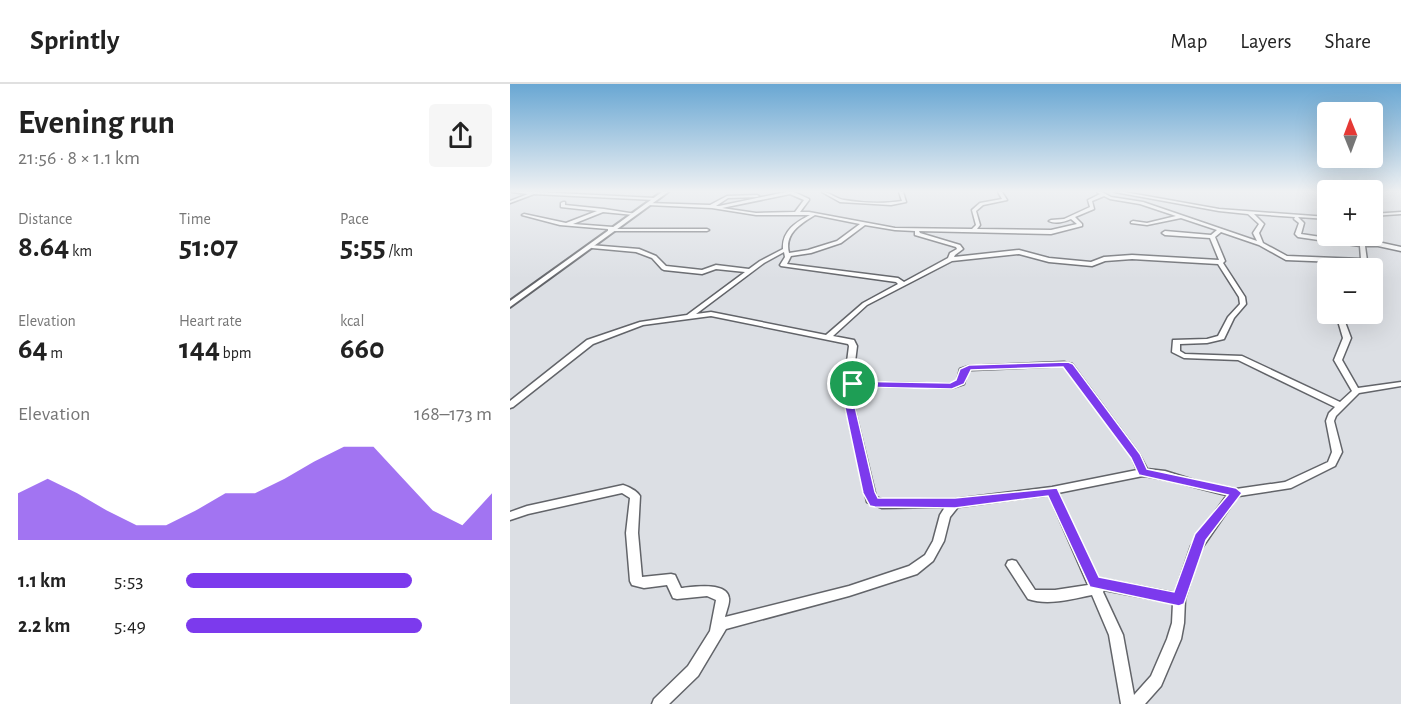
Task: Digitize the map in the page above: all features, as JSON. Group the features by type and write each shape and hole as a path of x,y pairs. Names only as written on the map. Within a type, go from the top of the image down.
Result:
{"street":[{"path":"548,221 565,225 612,229 707,230"},
{"path":"565,225 574,221"},
{"path":"510,305 624,221"},
{"path":"804,221 792,230 783,243 786,253 783,265 900,283"},
{"path":"853,221 917,229 1054,232 1080,225 1076,221"},
{"path":"974,230 978,225 977,221"},
{"path":"1133,222 1147,224 1160,221"},
{"path":"1194,221 1261,244 1286,258 1317,259"},
{"path":"1259,221 1262,224 1256,232 1261,244"},
{"path":"1300,221 1302,223 1298,234 1300,236 1317,238"},
{"path":"687,317 751,270 786,253 809,252 839,242 864,223"},
{"path":"917,229 915,233 922,236 960,247 952,254 951,259"},
{"path":"1165,233 1212,237 1220,231"},
{"path":"1212,237 1222,261 1220,262 1243,304 1231,317 1221,337 1207,341 1176,342 1176,352 1184,356 1239,358 1341,406"},
{"path":"1383,245 1401,249"},
{"path":"592,246 637,250 654,257 664,268 702,272 716,267 751,270"},
{"path":"827,338 865,304 900,283 910,281 951,259 1019,252 1049,260 1096,264 1104,259 1132,257 1220,262"},
{"path":"510,405 598,339 642,323 717,315 846,341 853,346 847,394 871,499 882,504 955,503 1052,491 1143,472 1165,475 1236,493 1287,485 1332,464 1337,452 1330,422 1341,406 1356,391 1401,384"},
{"path":"1342,324 1347,338 1338,360 1356,391"},
{"path":"849,383 952,386 961,382 963,371 969,368 1064,364 1070,366 1136,456 1143,472"},
{"path":"510,516 527,510 623,489 632,492 635,496 632,533 636,581 644,583 672,579 677,594 704,591 719,594 723,598 716,630 704,657 659,704"},
{"path":"1052,491 1116,635 1128,704"},
{"path":"1135,704 1156,681 1169,649 1178,623 1179,599 1200,538 1236,493"},
{"path":"716,630 728,622 829,596 913,570 929,558 938,541 945,515 955,503"},
{"path":"1012,565 1032,595 1055,596 1096,586 1179,599"}],"route":[{"path":"1064,364 1070,366 1089,395 1136,456 1143,472 1165,475 1200,486 1236,493 1200,538 1179,599 1148,591 1095,583 1052,491 955,503 882,504 871,499 847,394 849,383 853,384 952,386 961,382 963,371 969,368 1064,364"}]}
